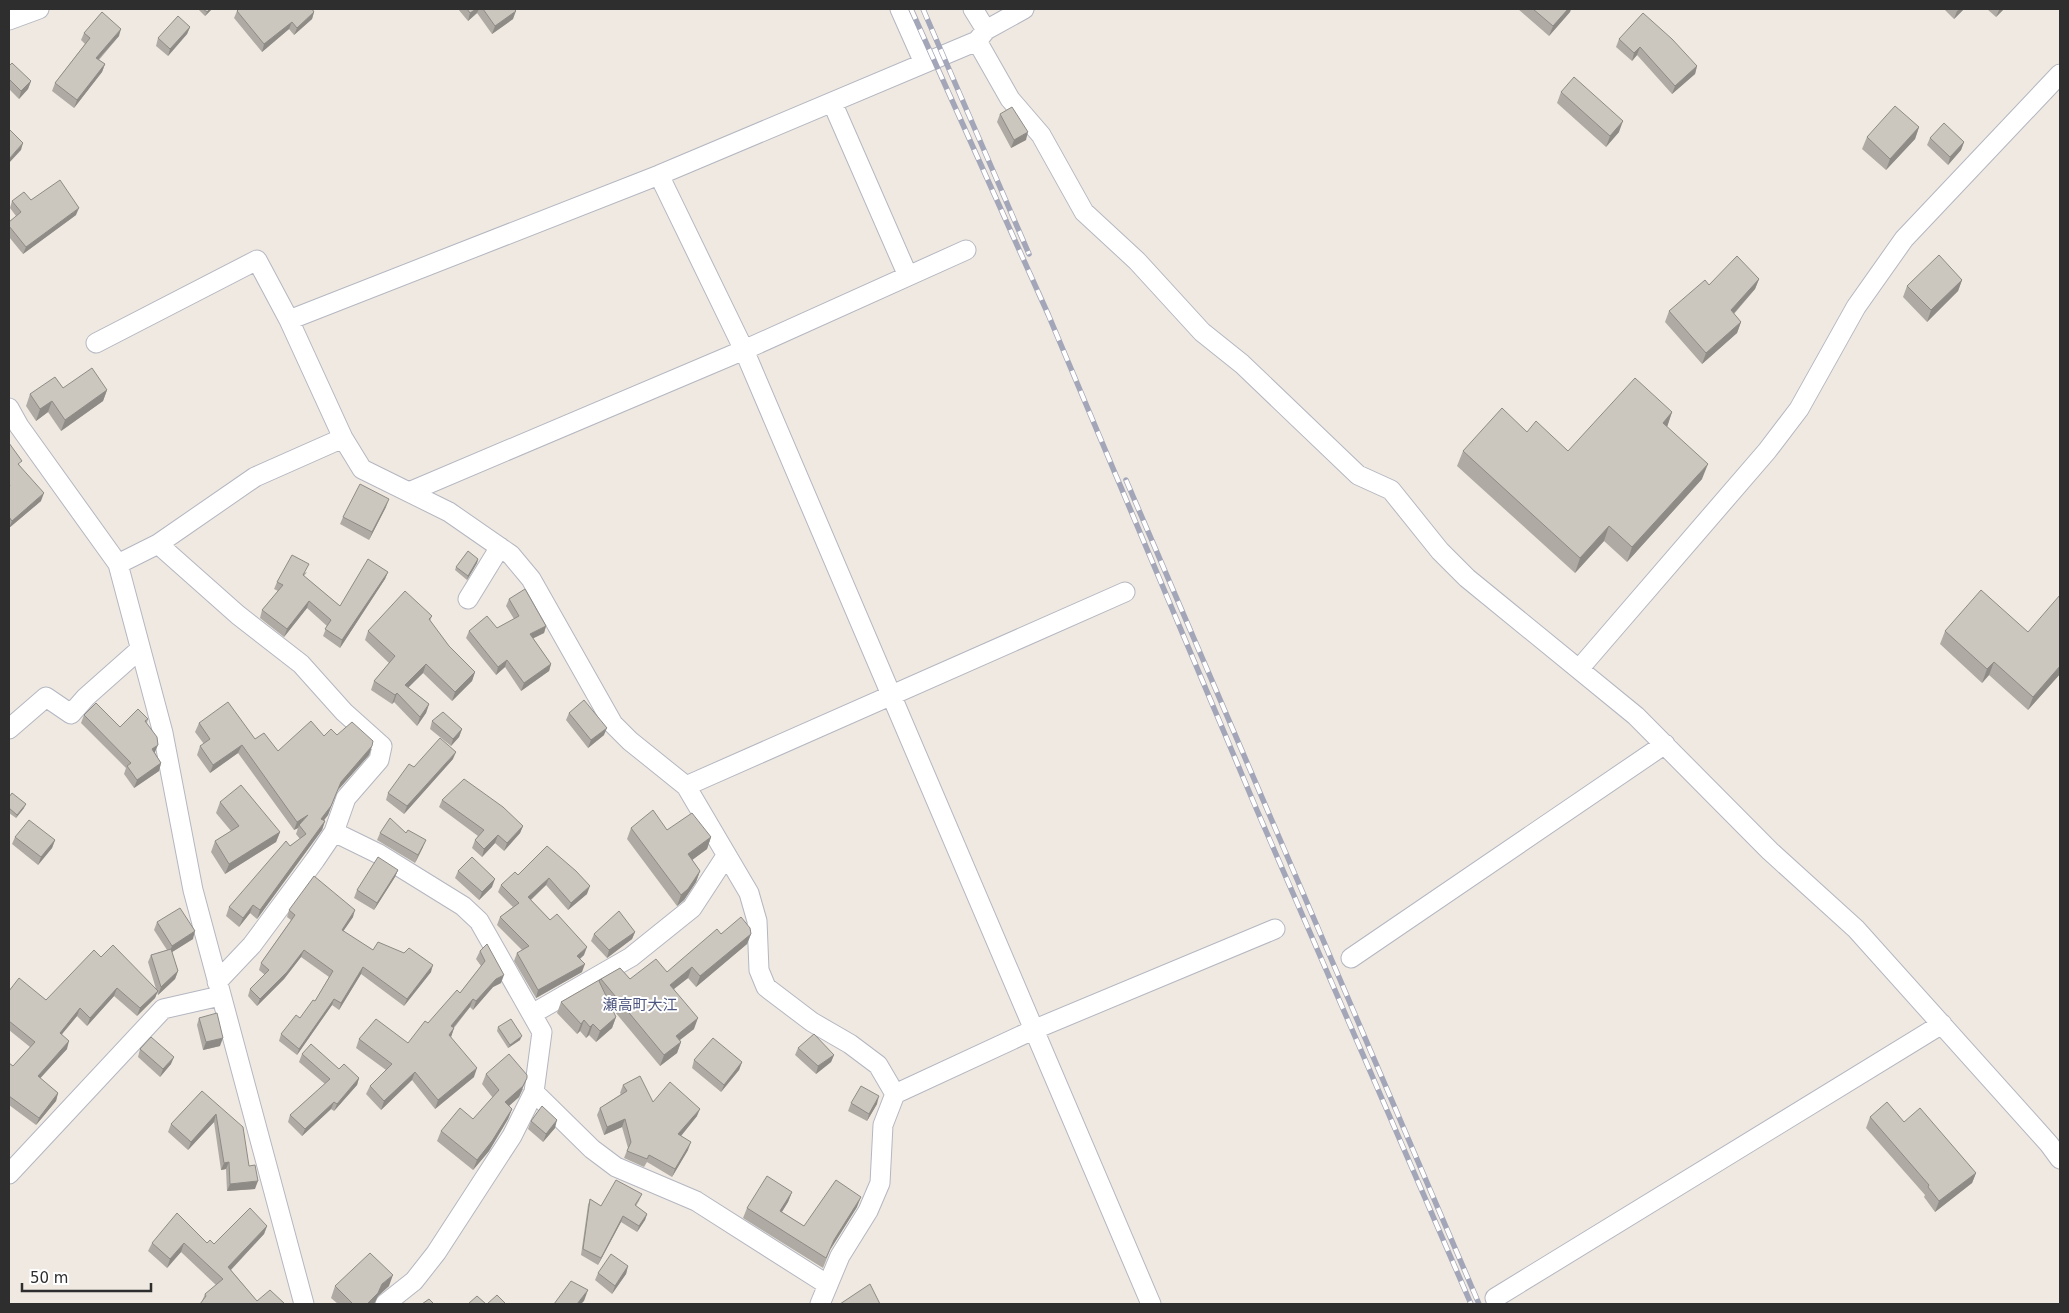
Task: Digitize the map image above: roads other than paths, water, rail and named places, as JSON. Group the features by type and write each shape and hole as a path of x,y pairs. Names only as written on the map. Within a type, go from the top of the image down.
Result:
{"street":[{"path":"9,20 39,9"},
{"path":"900,9 924,63"},
{"path":"973,9 982,36 1010,99 1041,135 1084,212 1137,261 1202,332 1242,364 1358,475 1392,490 1440,551 1467,578 1636,716 1770,851 1856,929 2060,1159"},
{"path":"289,320 659,174 832,102 982,36 1024,9"},
{"path":"1579,669 1767,450 1799,409 1856,308 1904,239 2060,74"},
{"path":"832,102 908,276"},
{"path":"659,174 744,350 1032,1030 1151,1304"},
{"path":"409,492 744,350 966,250"},
{"path":"96,343 257,260 289,320 343,438 362,469 449,512 511,555 531,579 613,724 630,741 686,786 749,892 757,920 759,970 766,986 812,1022 850,1044 878,1065 895,1094"},
{"path":"9,408 14,431 118,564 139,650 164,733 192,890 304,1304"},
{"path":"118,564 158,544 255,477 343,438"},
{"path":"9,1174 163,1009 219,989 334,832 346,798 379,760 382,746 344,712 301,664 238,615 158,544"},
{"path":"468,599 500,547"},
{"path":"686,786 1125,592"},
{"path":"9,729 46,697 71,714 86,697 139,650"},
{"path":"1351,958 1665,744"},
{"path":"334,832 378,854 463,906 479,921 542,1032 534,1092 512,1136 436,1253 414,1281 385,1304"},
{"path":"532,1014 630,957 692,908 726,856"},
{"path":"820,1304 880,1183 883,1125 895,1094 1032,1030 1275,928"},
{"path":"1495,1298 1942,1024"},
{"path":"534,1092 592,1149 616,1167 696,1201 828,1285"}],"railway":[{"path":"911,9 1048,314 1256,808 1471,1304"},
{"path":"923,9 1029,254"},
{"path":"1126,480 1479,1304"}],"district":[{"name":"瀬高町大江","path":"640,1005"}]}
